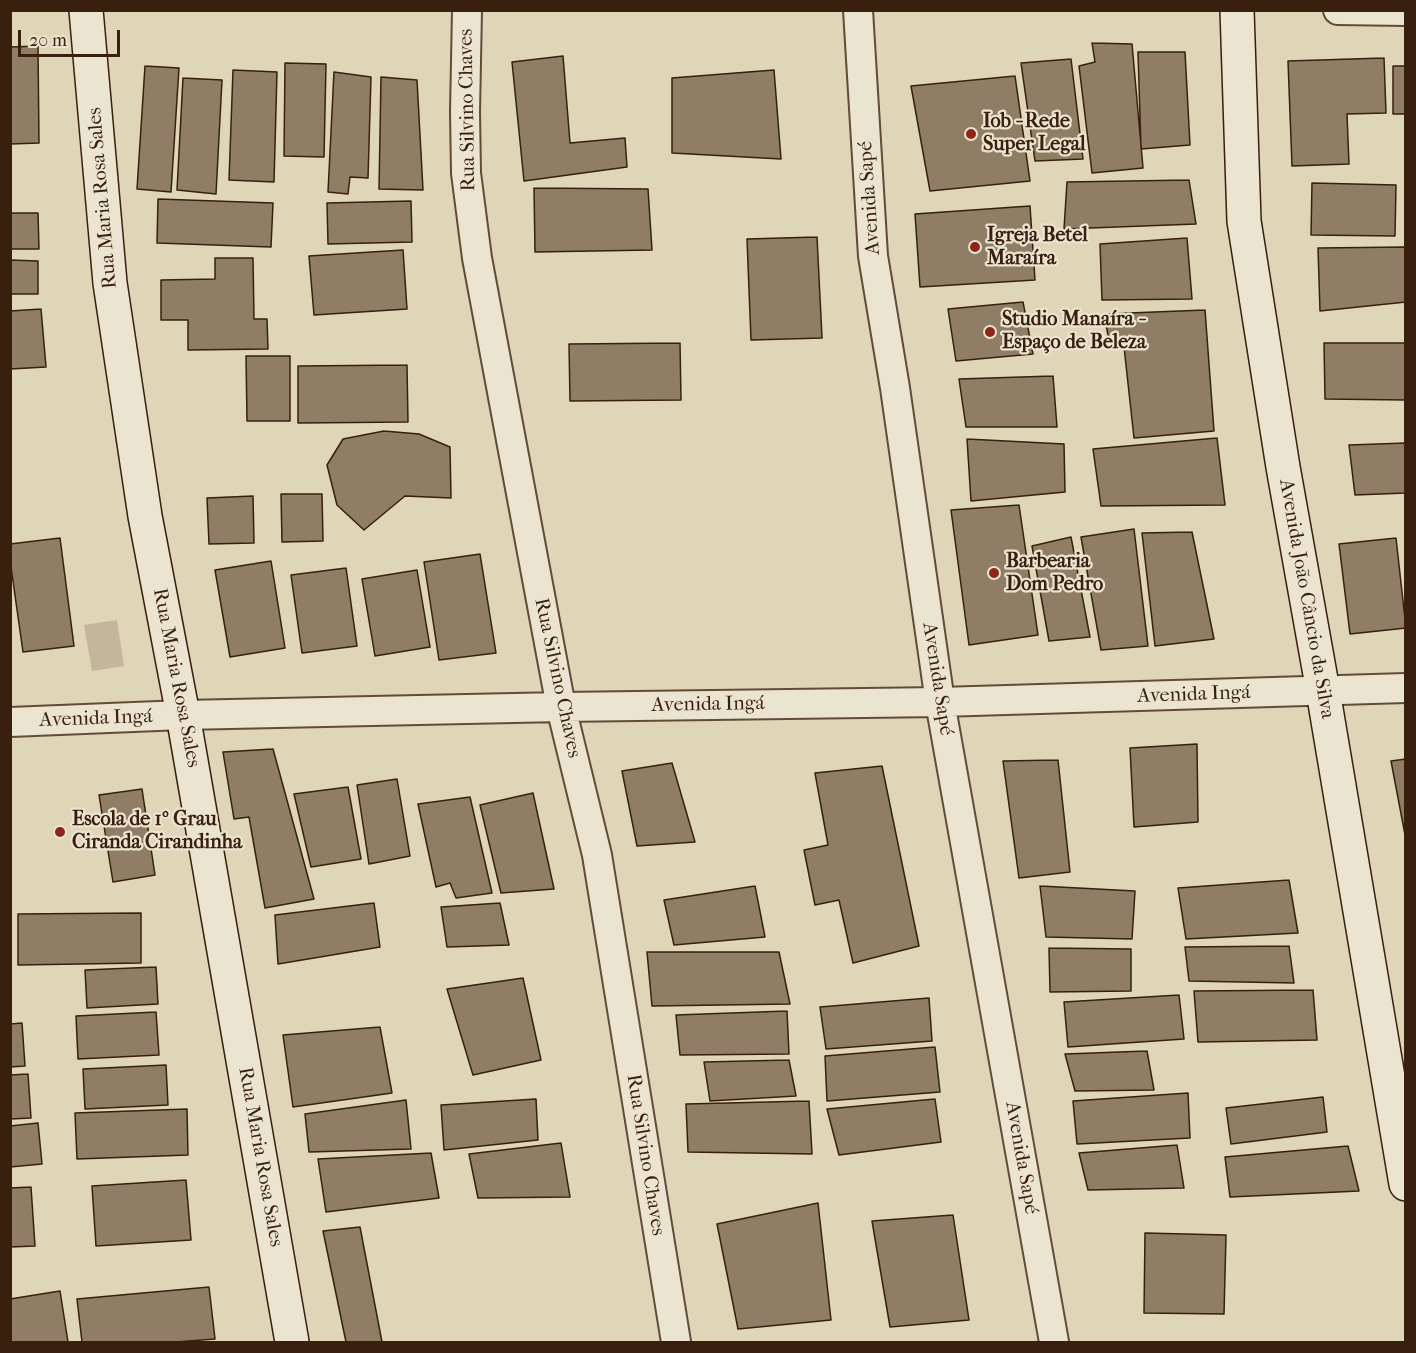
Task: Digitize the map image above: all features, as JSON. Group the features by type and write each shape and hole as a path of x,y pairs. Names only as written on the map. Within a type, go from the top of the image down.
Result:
{"main road":[{"name":"Rua Maria Rosa Sales","path":"86,10 110,283 145,516 183,715 292,1342"},
{"name":"Avenida João Câncio da Silva","path":"1237,10 1245,221 1283,467 1406,1184"}],"street":[{"name":"Rua Silvino Chaves","path":"467,10 466,173 477,258 561,707 597,855 676,1342"},
{"name":"Avenida Sapé","path":"858,10 873,256 895,388 940,702 1054,1342"},
{"path":"1338,10 1406,11"},
{"name":"Avenida Ingá","path":"10,722 183,715 940,702 1406,688"}],"shaded area":[{"path":"117,620 124,666 92,671 84,625"}],"building":[{"path":"1092,43 1132,44 1143,168 1092,173 1079,66 1095,62"},
{"path":"38,46 39,143 10,144 10,47"},
{"path":"1138,52 1185,52 1190,145 1141,149"},
{"path":"563,56 570,143 625,138 627,167 524,181 512,62"},
{"path":"1384,58 1386,113 1347,114 1349,164 1292,166 1288,61"},
{"path":"1071,59 1083,159 1035,161 1021,63"},
{"path":"285,63 326,64 324,157 284,156"},
{"path":"145,66 179,68 171,192 137,189"},
{"path":"1393,66 1406,66 1406,114 1393,114"},
{"path":"233,70 277,72 274,182 229,180"},
{"path":"774,70 781,159 672,153 672,78"},
{"path":"334,72 371,77 368,178 350,177 348,194 328,192"},
{"name":"Iob - Rede Super Legal","path":"1015,76 1030,181 930,191 911,86"},
{"path":"381,77 417,80 423,190 379,189"},
{"path":"183,78 222,80 216,194 177,190"},
{"path":"1189,180 1196,224 1064,229 1067,182"},
{"path":"1312,183 1396,185 1395,236 1311,235"},
{"path":"534,188 648,189 652,250 535,252"},
{"path":"158,199 273,203 271,247 157,243"},
{"path":"411,201 412,242 328,244 327,203"},
{"name":"Igreja Betel Maraíra","path":"1030,206 1035,280 920,287 915,214"},
{"path":"10,213 38,213 39,249 10,249"},
{"path":"817,237 822,338 751,340 747,239"},
{"path":"1187,238 1192,299 1102,300 1100,244"},
{"path":"1406,247 1406,302 1320,311 1318,248"},
{"path":"403,250 407,309 314,315 309,256"},
{"path":"215,258 253,258 254,319 267,319 268,349 188,350 188,320 161,320 161,280 215,279"},
{"path":"10,260 38,261 38,294 10,294"},
{"name":"Studio Manaíra - Espaço de Beleza","path":"1023,302 1033,354 956,361 948,309"},
{"path":"41,309 46,367 10,369 10,311"},
{"path":"1205,310 1214,431 1134,438 1124,347 1110,346 1104,314"},
{"path":"680,343 681,400 570,401 569,344"},
{"path":"1324,343 1406,343 1406,400 1325,399"},
{"path":"246,356 290,356 290,421 247,421"},
{"path":"407,365 408,422 298,423 298,366"},
{"path":"1053,376 1057,427 966,427 959,379"},
{"path":"384,431 419,434 450,447 451,498 405,496 364,530 337,505 327,465 343,439"},
{"path":"1217,438 1225,505 1101,506 1093,449"},
{"path":"967,439 1064,444 1065,492 971,501"},
{"path":"1406,443 1406,493 1355,495 1349,445"},
{"path":"281,494 322,494 323,541 282,542"},
{"path":"253,496 254,543 209,544 207,498"},
{"name":"Barbearia Dom Pedro","path":"1019,505 1038,635 969,645 951,510"},
{"path":"1134,529 1148,646 1101,650 1081,537"},
{"path":"1192,532 1214,639 1155,646 1142,533"},
{"path":"1071,537 1090,637 1049,641 1032,546"},
{"path":"60,538 74,646 23,652 10,560 10,544"},
{"path":"1396,538 1406,628 1350,634 1339,544"},
{"path":"480,554 496,653 439,660 424,562"},
{"path":"271,561 285,648 230,657 215,570"},
{"path":"346,568 357,646 302,653 291,575"},
{"path":"417,570 430,647 375,656 362,579"},
{"path":"1197,744 1198,822 1134,827 1130,748"},
{"path":"273,749 314,899 265,908 249,817 234,819 223,752"},
{"path":"1406,759 1406,840 1391,761"},
{"path":"1058,760 1070,872 1019,878 1003,761"},
{"path":"672,763 695,842 637,846 622,771"},
{"path":"882,766 919,946 853,963 839,900 815,905 804,850 828,845 815,773"},
{"path":"397,779 410,856 369,864 357,785"},
{"path":"348,787 361,859 311,867 294,794"},
{"path":"142,789 155,875 113,882 99,795"},
{"path":"533,793 554,889 501,893 480,805"},
{"path":"470,797 492,893 456,898 450,883 436,887 418,804"},
{"path":"1289,880 1298,933 1186,939 1178,888"},
{"path":"755,886 765,937 674,945 664,900"},
{"path":"1040,886 1135,891 1132,939 1046,937"},
{"path":"374,903 380,947 278,964 275,915"},
{"path":"500,903 509,945 447,947 441,907"},
{"path":"141,913 141,963 18,965 18,914"},
{"path":"1289,946 1294,983 1189,981 1185,947"},
{"path":"1049,948 1131,949 1131,991 1050,992"},
{"path":"647,952 779,952 790,1004 652,1006"},
{"path":"156,967 158,1004 87,1008 85,970"},
{"path":"523,978 541,1060 473,1075 447,989"},
{"path":"1313,990 1317,1040 1198,1042 1194,991"},
{"path":"1179,995 1184,1039 1068,1047 1064,1002"},
{"path":"929,998 932,1041 826,1049 820,1007"},
{"path":"787,1011 789,1054 680,1055 676,1015"},
{"path":"156,1012 159,1055 78,1059 76,1016"},
{"path":"22,1023 25,1066 10,1067 10,1024"},
{"path":"380,1027 392,1093 293,1107 283,1035"},
{"path":"935,1047 940,1092 827,1101 825,1056"},
{"path":"1147,1051 1154,1090 1075,1091 1065,1054"},
{"path":"789,1060 796,1096 710,1101 704,1062"},
{"path":"166,1065 168,1105 85,1109 83,1069"},
{"path":"28,1074 31,1118 10,1119 10,1075"},
{"path":"1188,1093 1190,1138 1077,1144 1073,1101"},
{"path":"1323,1097 1327,1132 1231,1144 1226,1108"},
{"path":"536,1099 538,1140 444,1150 441,1105"},
{"path":"935,1099 941,1142 839,1155 827,1109"},
{"path":"406,1100 411,1149 309,1152 305,1114"},
{"path":"809,1101 812,1154 688,1152 686,1104"},
{"path":"187,1109 188,1155 77,1159 75,1113"},
{"path":"38,1123 42,1164 10,1167 10,1126"},
{"path":"561,1143 570,1197 478,1198 469,1154"},
{"path":"1177,1145 1184,1188 1088,1190 1079,1153"},
{"path":"1348,1146 1359,1191 1230,1197 1225,1157"},
{"path":"431,1153 439,1198 326,1212 318,1159"},
{"path":"186,1180 191,1240 96,1246 92,1186"},
{"path":"31,1187 35,1246 10,1247 10,1188"},
{"path":"818,1203 831,1320 738,1329 717,1224"},
{"path":"953,1215 969,1320 890,1327 872,1221"},
{"path":"360,1227 382,1342 346,1342 323,1231"},
{"path":"1145,1233 1226,1235 1224,1314 1144,1313"},
{"path":"209,1287 215,1339 176,1342 82,1342 77,1299"},
{"path":"60,1291 68,1342 10,1342 10,1299"}],"place":[{"name":"Iob - Rede Super Legal","path":"971,134"},
{"name":"Igreja Betel Maraíra","path":"975,247"},
{"name":"Studio Manaíra - Espaço de Beleza","path":"990,332"},
{"name":"Barbearia Dom Pedro","path":"994,573"},
{"name":"Escola de 1º Grau Ciranda Cirandinha","path":"60,832"}]}
